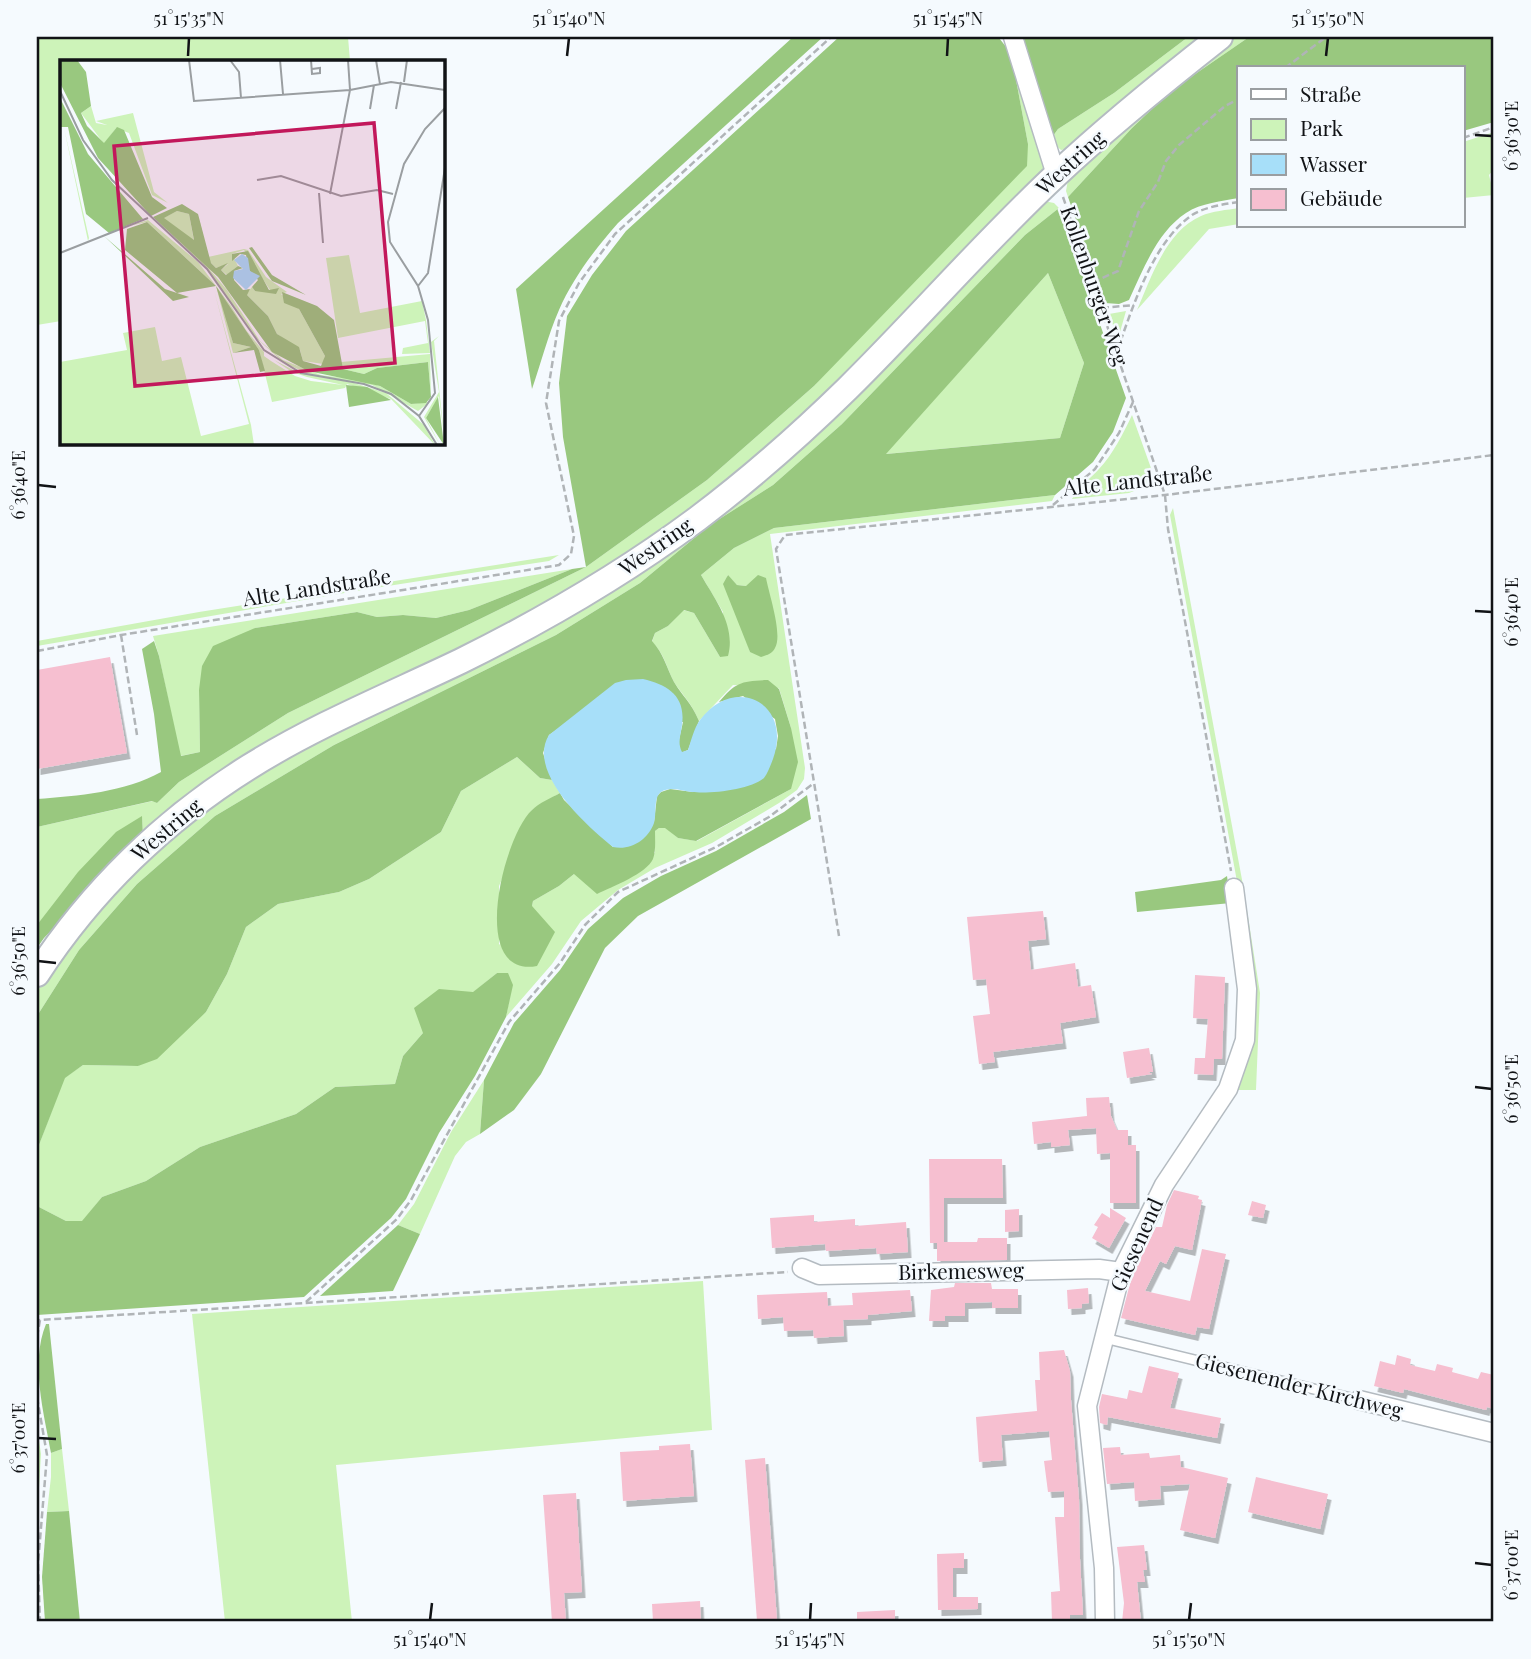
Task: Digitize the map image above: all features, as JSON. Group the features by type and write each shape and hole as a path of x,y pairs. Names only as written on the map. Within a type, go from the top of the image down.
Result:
{"main road":[{"name":"Westring","path":"37,974 73,924 132,858 174,820 222,785 301,737 489,647 591,591 662,545 730,494 824,412 1056,175 1220,37"}],"street":[{"path":"1013,37 1056,175"},
{"name":"Giesenend","path":"1105,1622 1104,1568 1087,1406 1121,1272 1164,1185 1227,1088 1245,1040 1247,989 1234,888"},
{"name":"Birkemesweg","path":"802,1268 819,1275 1099,1269 1121,1272"},
{"name":"Giesenender Kirchweg","path":"1359,1400 1494,1433"}],"lane":[{"name":"Giesenender Kirchweg","path":"1104,1338 1359,1400"}],"path":[{"name":"Alte Landstraße","path":"37,651 121,635 559,565 571,554 573,527 546,403 559,321 579,283 615,233 831,37"},
{"path":"1289,66 1326,37"},
{"path":"1093,282 1118,271 1139,211 1158,182 1166,161 1180,145 1225,106 1237,100"},
{"path":"1464,138 1494,127"},
{"name":"Kollenburger Weg","path":"1056,175 1165,495 1168,529 1234,888"},
{"path":"1117,351 1133,304 1170,234 1194,214 1237,202"},
{"path":"1102,308 1133,304"},
{"path":"1054,505 1095,469 1119,433 1133,402"},
{"name":"Alte Landstraße","path":"814,783 776,549 785,535 1165,495 1494,454"},
{"path":"121,635 137,736"},
{"path":"306,1302 397,1219 411,1200 443,1137 509,1022 559,963 585,925 618,892 716,847 769,817 814,783 839,936"},
{"path":"37,1337 40,1320 790,1272 802,1268"},
{"path":"37,1397 47,1455 38,1564 40,1622"}],"green space":[{"path":"37,37 348,37 350,60 60,60 60,321 37,325"},
{"path":"793,37 823,37 618,223 593,254 559,310 532,389 516,289"},
{"path":"839,37 999,38 1011,53 1028,144 1027,166 814,386 707,480 586,567 563,437 559,383 567,316 592,275 626,231"},
{"path":"1019,37 1188,37 1114,93 1058,129 1050,140"},
{"path":"1188,37 1201,37 1160,69 1072,148 1061,150 1050,140 1058,129 1114,93"},
{"path":"1230,37 1249,37 1172,90 1132,128 1068,197 1068,180"},
{"path":"1249,37 1494,37 1494,122 1464,131 1464,66 1237,66 1237,198 1198,207 1186,213 1159,241 1129,300 1119,304 1105,303 1068,197 1132,128 1172,90"},
{"path":"1011,53 1044,161 1042,174 801,421 662,535 143,836 142,817 37,925 37,827 153,801 157,803 179,782 288,713 586,567 707,480 814,386 1028,144"},
{"path":"1494,132 1494,169 1489,175 1494,195 1464,198 1464,142"},
{"path":"1044,201 1054,203 1059,208 1025,235 842,424 773,485 710,525 640,583 556,635 334,745 215,816 137,884 79,950 37,1016 37,992 58,957 87,921 176,830 254,774 629,577"},
{"path":"1059,208 1126,398 1113,432 1093,462 1055,495 774,528 734,548 701,575 727,624 730,645 728,656 720,657 694,613 684,610 668,626 655,633 652,641 699,721 688,750 681,753 678,744 683,722 574,718 549,735 543,753 552,780 540,778 517,757 461,791 441,832 369,879 339,892 278,904 246,927 227,974 206,1012 157,1059 138,1066 83,1065 65,1078 37,1150 37,1016 79,950 137,884 215,816 334,745 556,635 640,583 710,525 773,485 842,424 1025,235","holes":["1048,273 1084,363 1060,438 886,454"]},
{"path":"1237,208 1237,224 1209,229 1137,310 1154,270 1169,244 1189,223 1215,212"},
{"path":"1048,273 1084,363 1060,438 885,454"},
{"path":"1126,311 1118,339 1109,314"},
{"path":"1132,415 1156,482 1129,493 1072,499 1109,457"},
{"path":"1055,495 1052,501 770,534 805,768 804,779 797,790 712,843 655,868 618,890 581,921 552,964 506,1017 512,985 497,973 423,1033 403,1056 395,1084 335,1087 296,1114 200,1147 146,1181 102,1197 83,1221 66,1221 37,1206 37,1150 64,1078 83,1065 138,1066 206,1012 227,974 246,927 278,904 339,892 369,879 441,832 461,791 517,757 540,778 552,780 560,793 532,810 499,886 499,945 532,906 533,901 574,874 655,853 655,831 659,828 665,827 678,838 697,841 791,789 791,728 779,688 733,685 699,721 674,682 660,651 652,642 655,633 668,626 683,610 694,613 720,657 723,612 701,575 734,548 774,528","holes":["727,575 737,585 746,586 750,652"]},
{"path":"1173,508 1243,885 1260,993 1256,1090 1234,1090 1252,1042 1238,887 1170,515"},
{"path":"559,555 549,561 37,646 37,641 199,612"},
{"path":"586,567 288,713 179,782 157,803 152,801 37,827 37,799 117,789 161,772 142,649 154,641 181,756 200,752 199,690 202,666 213,646 255,628 357,612 377,617 403,615 436,618 469,610 572,569"},
{"path":"572,569 469,610 436,618 403,615 377,617 357,612 255,628 199,690 200,752 180,756 153,636"},
{"path":"728,575 737,585 746,586 758,575 766,578 777,634 775,648 769,654 761,657 750,652 723,584"},
{"path":"768,680 779,689 791,728 798,762 791,789 696,841 678,838 665,828 659,828 655,831 655,853 649,864 628,879 597,894 574,874 533,901 532,906 555,932 537,966 516,964 503,951 497,929 498,903 511,848 521,825 532,810 560,793 613,847 654,822 657,796 661,792 670,789 693,792 776,749 778,736 775,719 743,696 719,702 740,684"},
{"path":"807,795 811,819 638,916 605,948 541,1074 514,1110 480,1134 484,1080 514,1023 560,970 588,929 623,898 661,876 716,851 784,812"},
{"path":"142,816 143,836 37,948 37,925 78,872 116,832"},
{"path":"1227,876 1231,903 1137,912 1135,892 1221,880"},
{"path":"497,973 508,973 513,985 506,1017 475,1076 439,1133 406,1199 391,1218 304,1297 37,1315 37,1206 66,1221 82,1221 102,1197 146,1181 200,1147 296,1114 335,1087 395,1084 403,1056 423,1033 414,1008 439,989 473,992"},
{"path":"484,1080 480,1134 466,1142 455,1156 420,1234 398,1225 414,1204 451,1132"},
{"path":"398,1225 420,1234 393,1291 320,1296"},
{"path":"703,1281 712,1430 336,1465 352,1622 225,1622 192,1314"},
{"path":"46,1324 49,1324 62,1449 51,1453 39,1371 41,1339"},
{"path":"37,1427 41,1454 37,1523"},
{"path":"62,1449 69,1511 47,1512 51,1453"},
{"path":"69,1511 80,1622 45,1622 42,1577 47,1512"}],"water":[{"path":"643,679 667,689 678,699 682,715 682,752 688,750 700,720 714,706 729,699 743,697 757,701 768,709 775,722 777,739 773,759 764,778 749,786 719,792 665,790 657,798 651,829 638,843 619,848 613,847 589,826 563,797 552,781 544,750 549,735 615,683"}],"building":[{"path":"110,657 127,753 37,769 37,670"},
{"path":"1043,911 1046,939 1028,941 1031,970 1075,963 1078,987 1091,985 1096,1017 1060,1023 1063,1043 993,1052 995,1062 979,1064 973,1016 990,1014 986,979 973,980 967,917"},
{"path":"1195,975 1225,977 1222,1059 1214,1059 1213,1075 1194,1074 1195,1058 1205,1058 1208,1019 1193,1018"},
{"path":"1149,1048 1153,1072 1148,1072 1152,1074 1127,1078 1123,1052"},
{"path":"1109,1097 1111,1116 1117,1130 1128,1130 1128,1145 1136,1145 1136,1203 1110,1203 1110,1153 1097,1154 1096,1128 1068,1130 1070,1145 1051,1147 1051,1142 1034,1144 1032,1122 1087,1116 1086,1098"},
{"path":"929,1159 1002,1159 1003,1198 944,1198 944,1242 1007,1238 1007,1260 937,1261 937,1243 930,1243"},
{"path":"1174,1190 1199,1196 1198,1199 1202,1200 1192,1250 1175,1246 1166,1264 1160,1261 1145,1291 1190,1301 1202,1249 1226,1254 1209,1329 1197,1327 1195,1335 1121,1318 1132,1276 1156,1227 1162,1227"},
{"path":"1252,1201 1266,1205 1263,1218 1248,1215"},
{"path":"1110,1208 1126,1218 1109,1248 1092,1238 1098,1227 1094,1225 1102,1213 1110,1218"},
{"path":"1019,1209 1019,1231 1005,1232 1005,1210"},
{"path":"814,1215 814,1222 855,1219 855,1226 906,1222 908,1252 877,1254 876,1248 826,1251 825,1244 772,1248 770,1218"},
{"path":"955,1283 991,1283 992,1289 1018,1289 1018,1308 992,1308 992,1302 965,1303 965,1316 945,1316 945,1321 929,1321 931,1290 954,1287"},
{"path":"1088,1288 1089,1303 1082,1304 1082,1308 1068,1309 1067,1290"},
{"path":"910,1290 912,1311 868,1315 868,1319 843,1320 844,1336 814,1338 813,1330 784,1331 783,1317 758,1319 757,1295 827,1292 828,1306 853,1305 852,1293"},
{"path":"1064,1350 1070,1371 1079,1499 1083,1615 1070,1615 1070,1622 1052,1622 1051,1592 1060,1591 1055,1517 1064,1517 1064,1491 1048,1492 1044,1461 1052,1460 1049,1431 1001,1435 1003,1460 979,1462 976,1417 1037,1411 1035,1380 1040,1380 1039,1352"},
{"path":"1397,1355 1411,1359 1410,1365 1435,1371 1437,1364 1453,1368 1452,1372 1478,1379 1481,1372 1494,1375 1494,1409 1487,1407 1486,1410 1404,1389 1403,1393 1374,1386 1380,1361 1395,1365"},
{"path":"1149,1366 1179,1373 1170,1408 1221,1418 1217,1438 1108,1417 1107,1425 1100,1423 1102,1394 1127,1399 1129,1390 1142,1393"},
{"path":"690,1444 694,1496 623,1501 620,1452 659,1450 659,1446"},
{"path":"1120,1447 1121,1455 1149,1453 1150,1458 1180,1455 1181,1467 1228,1478 1215,1538 1180,1530 1190,1484 1160,1486 1161,1499 1135,1501 1134,1482 1107,1484 1103,1448"},
{"path":"765,1458 777,1620 757,1621 745,1460"},
{"path":"1256,1477 1328,1494 1320,1529 1248,1512"},
{"path":"576,1493 582,1592 564,1593 566,1622 552,1622 543,1495"},
{"path":"1144,1545 1147,1570 1143,1570 1145,1582 1137,1582 1141,1622 1122,1622 1124,1603 1117,1547"},
{"path":"964,1553 964,1568 953,1568 953,1597 978,1597 978,1609 938,1610 937,1554"},
{"path":"700,1601 701,1622 653,1622 652,1604"},
{"path":"895,1610 895,1622 857,1622 857,1612"}]}
